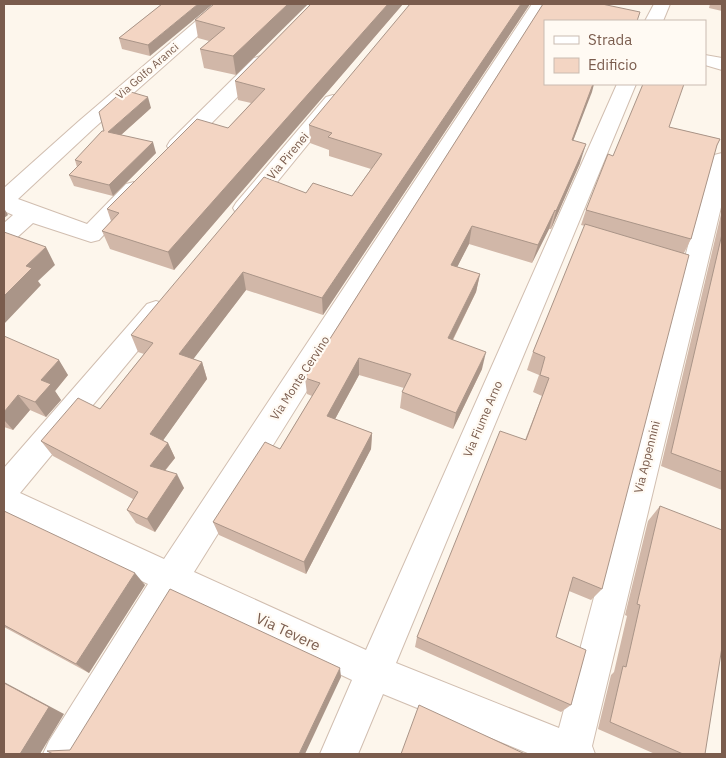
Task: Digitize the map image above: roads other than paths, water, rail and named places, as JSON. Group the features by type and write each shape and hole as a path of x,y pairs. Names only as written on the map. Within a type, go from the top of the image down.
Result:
{"street":[{"name":"Via Golfo Aranci","path":"4,201 86,125 226,4"},
{"name":"Via Monte Cervino","path":"62,754 171,578 540,4"},
{"path":"654,20 662,4"},
{"path":"167,157 277,46"},
{"path":"706,60 722,64"},
{"name":"Via Fiume Arno","path":"339,754 374,672 573,233 627,85"},
{"name":"Via Pirenei","path":"232,222 345,87"},
{"name":"Via Appennini","path":"573,754 685,265 722,160"},
{"path":"4,201 28,213 91,234 146,178"},
{"path":"4,236 28,213"},
{"path":"4,490 168,296"},
{"name":"Via Tevere","path":"4,501 374,672 573,754"}]}
